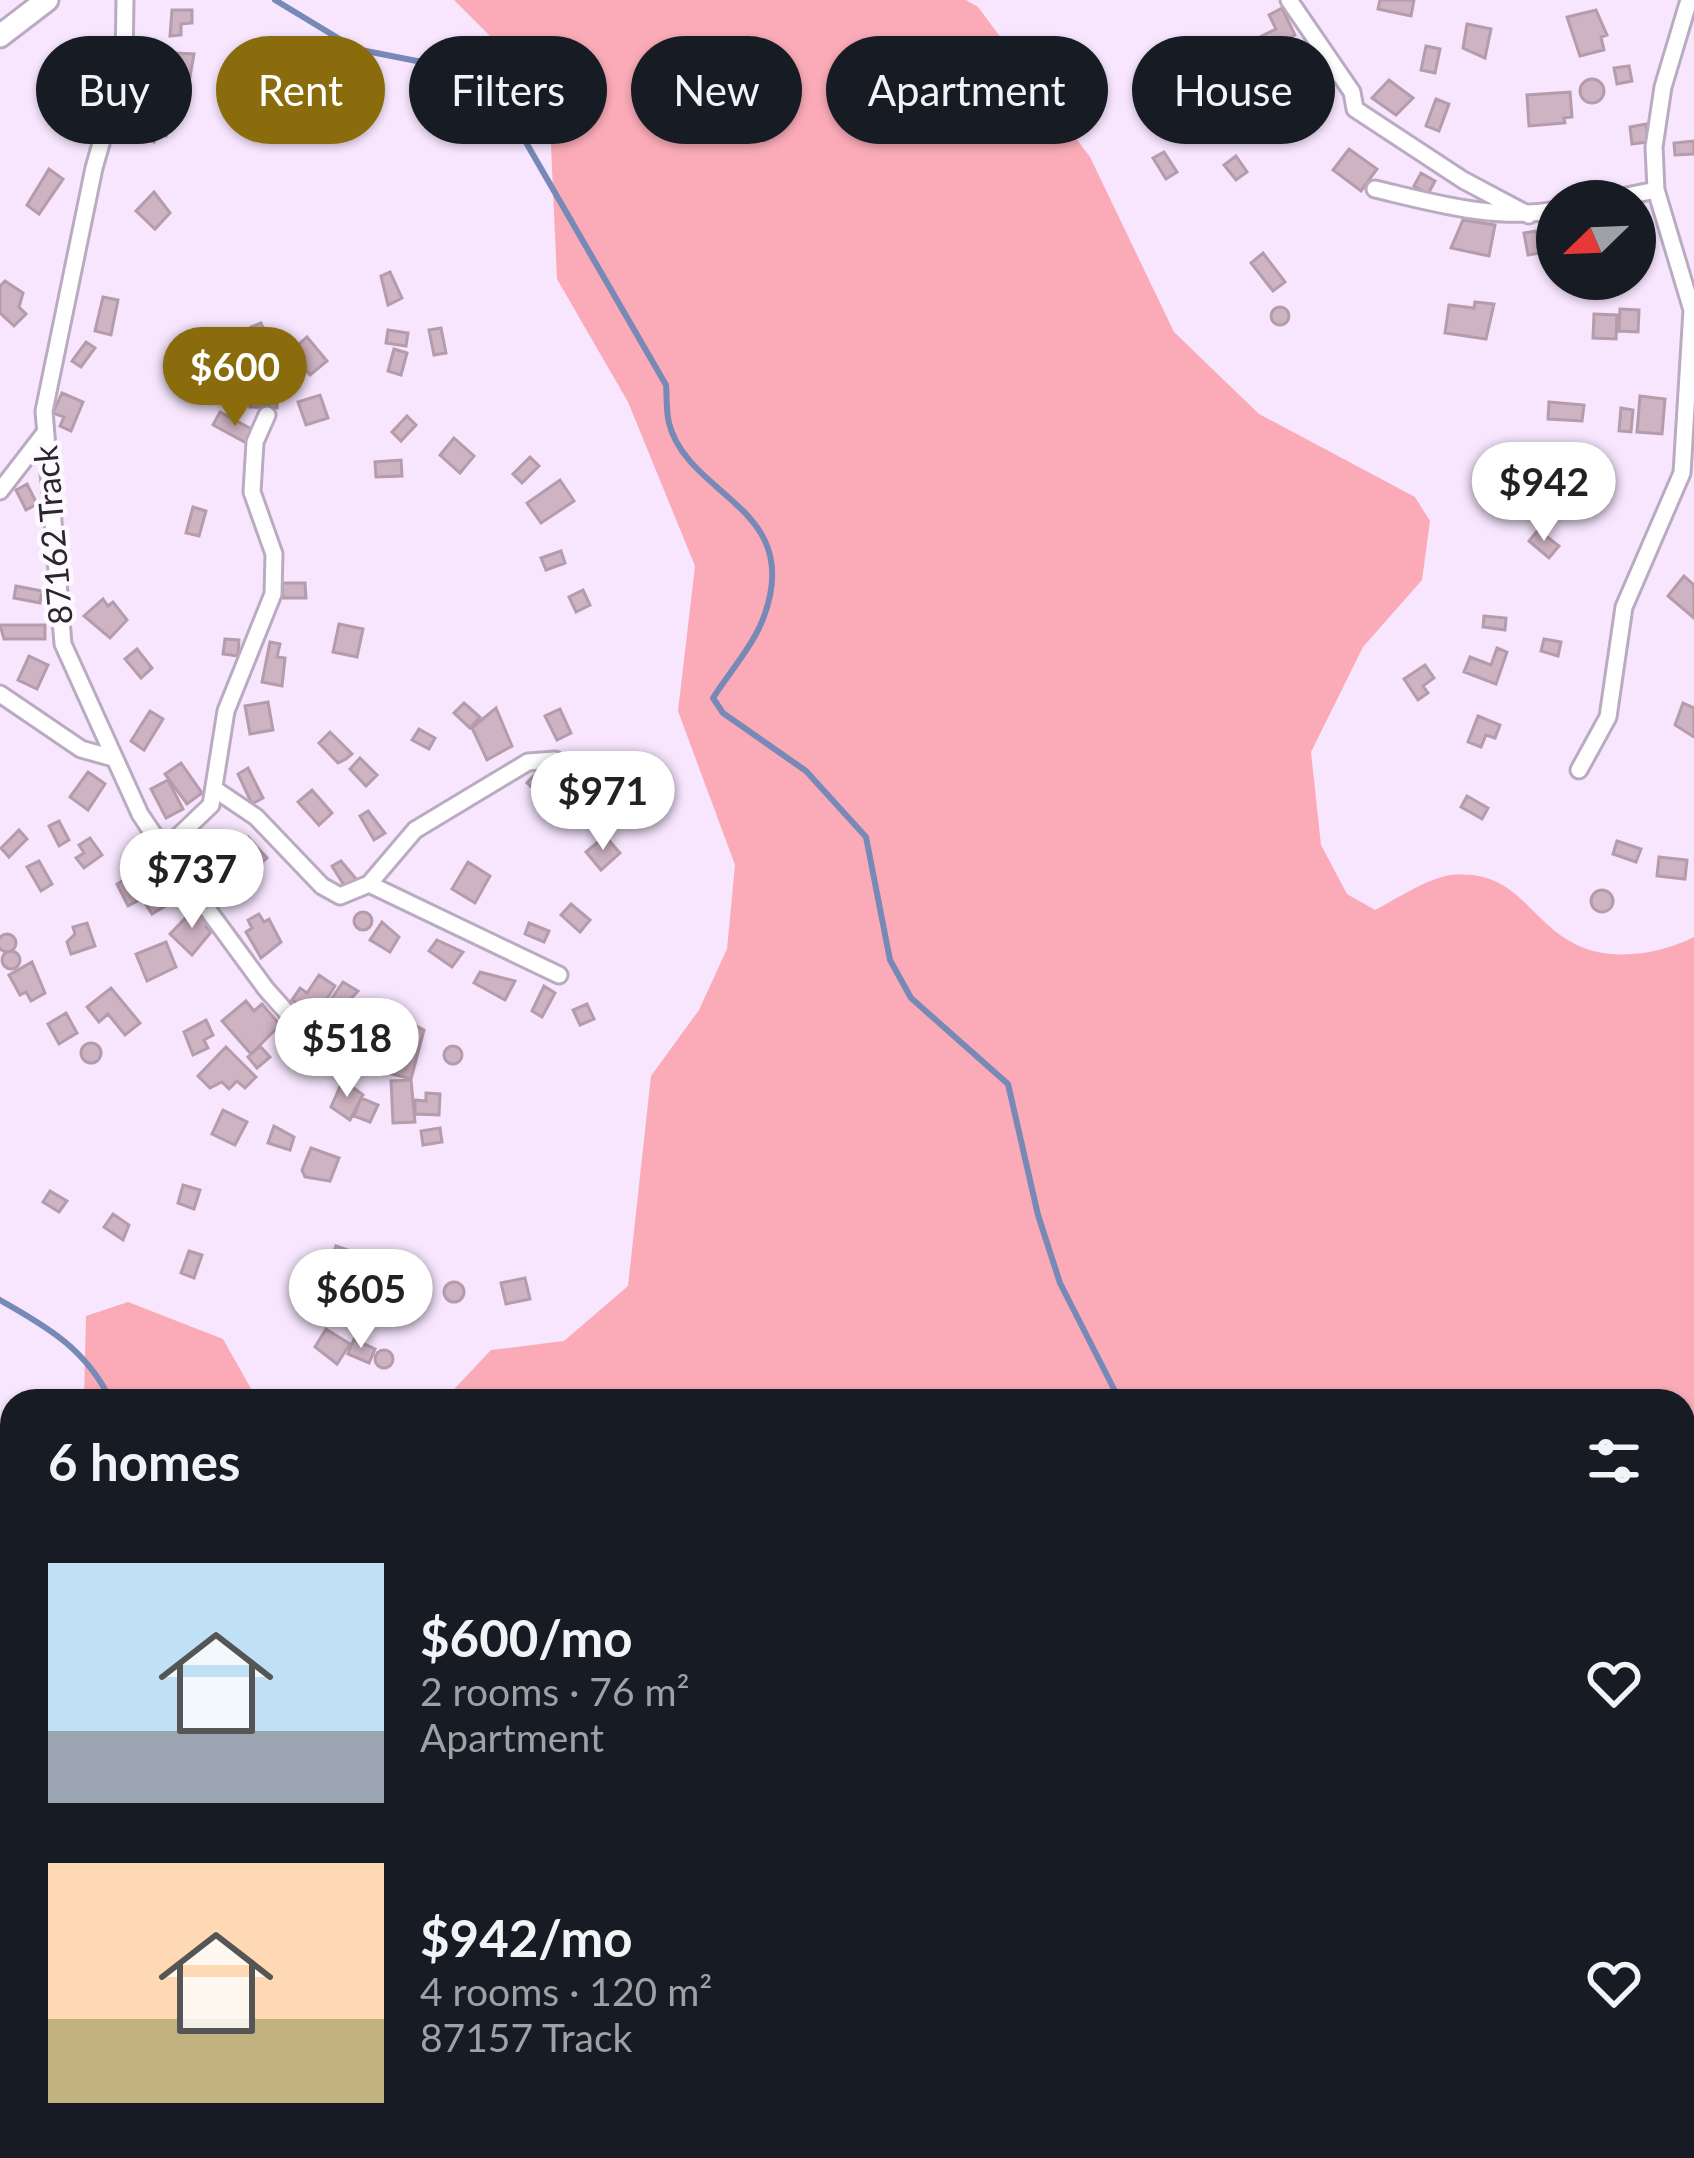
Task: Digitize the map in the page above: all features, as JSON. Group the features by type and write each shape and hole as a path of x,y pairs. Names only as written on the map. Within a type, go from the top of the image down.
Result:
{"main road":[{"path":"0,36 47,0"}],"street":[{"name":"87162 Track","path":"125,0 124,63 94,168 54,352 44,434 56,510 63,644 113,758 164,850 266,989 291,1017 344,1059"},
{"path":"1289,0 1352,92 1355,109 1463,180 1529,214"},
{"path":"1656,180 1654,147 1663,87 1688,0"},
{"path":"1375,189 1453,207 1536,213"},
{"path":"1580,770 1608,717 1624,607 1682,473 1692,310 1656,190"},
{"path":"164,850 205,814 216,790 229,701 273,594 274,554 252,492 255,442 267,415"},
{"path":"0,490 44,434"},
{"path":"0,694 81,748 113,758"},
{"path":"216,790 284,842 340,896 369,884 415,830 528,762 555,760 599,784"},
{"path":"369,884 559,975"}],"shaded area":[{"path":"454,0 966,0 978,7 1000,36 826,36 826,144 1080,144 1174,332 1259,414 1415,497 1430,521 1422,580 1363,647 1311,752 1321,845 1347,894 1375,910 1432,880 1474,875 1508,888 1560,935 1591,950 1636,954 1694,937 1694,1389 454,1389 491,1350 564,1341 628,1286 651,1076 699,1010 727,949 735,865 678,711 695,566 628,402 557,279 551,144 607,144 607,36 490,36"},
{"path":"128,1302 223,1339 251,1389 84,1389 86,1316"}],"building":[{"path":"1380,0 1414,0 1411,16 1378,9"},
{"path":"1282,8 1295,35 1262,36 1276,29 1269,15"},
{"path":"172,10 192,10 192,23 181,24 181,35 170,36"},
{"path":"1596,10 1607,35 1601,37 1604,50 1580,56 1567,17"},
{"path":"1467,24 1491,29 1485,58 1463,48"},
{"path":"1426,46 1440,49 1435,73 1421,70"},
{"path":"1629,66 1632,81 1617,84 1614,68"},
{"path":"1592,79 1604,91 1592,103 1580,91"},
{"path":"1389,80 1413,98 1396,115 1372,98"},
{"path":"1570,92 1572,117 1564,118 1565,123 1529,126 1527,95"},
{"path":"1436,99 1449,104 1439,131 1426,126"},
{"path":"1646,124 1648,142 1632,144 1630,127"},
{"path":"1694,141 1694,154 1675,155 1674,143"},
{"path":"1349,149 1377,169 1361,191 1333,170"},
{"path":"1164,152 1177,172 1166,179 1153,158"},
{"path":"1236,156 1247,172 1236,180 1224,165"},
{"path":"49,169 63,179 39,214 27,205"},
{"path":"1421,173 1435,181 1428,194 1414,186"},
{"path":"154,192 170,213 155,229 136,211"},
{"path":"1463,220 1495,225 1489,256 1451,248"},
{"path":"1536,231 1536,254 1528,255 1524,233"},
{"path":"1263,253 1285,282 1273,291 1251,263"},
{"path":"390,272 402,298 388,305 381,276"},
{"path":"5,281 23,293 19,307 26,314 14,326 0,313 0,286"},
{"path":"103,297 118,300 111,335 95,331"},
{"path":"1475,302 1494,304 1486,339 1445,333 1449,305 1474,308"},
{"path":"1280,307 1289,316 1280,325 1271,316"},
{"path":"1620,309 1639,310 1638,332 1619,331"},
{"path":"1594,314 1617,315 1616,339 1593,338"},
{"path":"261,323 270,343 260,347 251,327"},
{"path":"441,328 446,353 434,355 429,330"},
{"path":"388,330 408,333 406,346 386,343"},
{"path":"307,337 327,361 310,375 290,352"},
{"path":"86,342 95,348 81,367 72,361"},
{"path":"394,349 407,353 401,375 388,371"},
{"path":"62,393 83,402 71,431 60,426 64,417 53,413"},
{"path":"250,395 277,396 277,408 250,407"},
{"path":"320,395 328,418 306,425 298,402"},
{"path":"1640,396 1665,399 1662,434 1637,432"},
{"path":"1549,402 1584,405 1582,421 1548,419"},
{"path":"1621,408 1633,410 1631,432 1619,431"},
{"path":"220,412 257,432 250,445 213,425"},
{"path":"407,416 416,425 401,441 392,432"},
{"path":"454,438 474,456 460,473 440,455"},
{"path":"530,457 539,466 522,483 513,474"},
{"path":"401,460 402,476 376,477 375,462"},
{"path":"1533,464 1551,468 1548,480 1531,477"},
{"path":"1561,467 1608,469 1607,491 1560,489"},
{"path":"560,480 574,501 541,523 527,503"},
{"path":"27,484 37,504 26,510 16,490"},
{"path":"193,507 206,511 199,536 186,533"},
{"path":"1538,530 1559,546 1549,558 1529,541"},
{"path":"561,551 565,563 546,570 541,558"},
{"path":"1684,576 1694,585 1694,618 1668,596"},
{"path":"282,583 305,583 306,598 283,598"},
{"path":"16,586 42,591 40,603 14,598"},
{"path":"583,590 590,605 576,612 569,597"},
{"path":"103,599 108,606 113,602 127,620 110,638 84,616"},
{"path":"1484,616 1506,618 1505,630 1483,627"},
{"path":"339,624 363,629 357,657 333,652"},
{"path":"0,625 45,625 45,639 4,639"},
{"path":"225,639 239,640 238,656 223,654"},
{"path":"1544,639 1561,642 1558,656 1541,651"},
{"path":"270,642 280,644 277,657 285,658 282,686 262,682"},
{"path":"1497,648 1507,652 1496,684 1464,672 1470,657 1491,665"},
{"path":"137,649 152,668 141,678 125,659"},
{"path":"29,656 48,665 37,689 18,680"},
{"path":"1425,665 1434,678 1423,686 1428,693 1418,700 1404,679"},
{"path":"268,702 273,730 250,734 245,706"},
{"path":"464,703 480,717 470,728 454,713"},
{"path":"1683,703 1694,708 1694,737 1675,725"},
{"path":"496,708 512,746 487,760 472,728"},
{"path":"560,709 571,733 557,740 545,716"},
{"path":"150,711 163,719 144,750 131,741"},
{"path":"1478,716 1500,725 1495,738 1486,735 1481,747 1468,742"},
{"path":"419,729 435,738 429,749 412,740"},
{"path":"330,732 352,754 338,763 319,743"},
{"path":"360,758 377,775 366,786 350,769"},
{"path":"181,763 202,793 187,804 165,774"},
{"path":"248,768 263,798 252,804 238,774"},
{"path":"538,771 557,788 546,800 527,783"},
{"path":"88,772 105,784 88,810 70,797"},
{"path":"168,780 183,809 166,818 151,789"},
{"path":"312,790 332,813 319,825 298,802"},
{"path":"1467,796 1488,808 1482,819 1461,807"},
{"path":"368,811 385,833 374,840 360,816"},
{"path":"59,821 69,840 59,846 49,826"},
{"path":"19,830 27,839 9,857 1,848"},
{"path":"605,836 620,853 601,870 586,852"},
{"path":"248,837 267,858 258,866 239,845"},
{"path":"90,838 102,855 84,868 76,858 84,853 79,845"},
{"path":"1617,841 1641,849 1636,862 1613,854"},
{"path":"224,853 242,876 221,893 198,864"},
{"path":"144,856 151,868 131,879 125,867"},
{"path":"1659,857 1687,860 1685,879 1657,876"},
{"path":"39,861 52,884 41,891 27,867"},
{"path":"341,861 357,880 345,887 332,866"},
{"path":"468,862 490,876 475,903 452,889"},
{"path":"164,875 172,902 152,914 138,892"},
{"path":"124,880 139,900 128,906 117,884"},
{"path":"1602,890 1613,901 1602,912 1591,901"},
{"path":"571,904 590,920 580,932 561,915"},
{"path":"196,907 211,921 206,927 211,932 192,955 170,934"},
{"path":"363,912 372,921 363,930 354,921"},
{"path":"259,914 264,922 269,919 281,942 261,958 246,932 252,928 248,920"},
{"path":"382,922 399,937 390,952 370,940"},
{"path":"87,923 95,946 71,954 67,942 75,934 73,927"},
{"path":"529,923 549,931 544,942 525,934"},
{"path":"1,937 13,937 13,949 1,949"},
{"path":"437,940 463,952 452,967 429,951"},
{"path":"166,942 176,967 147,981 136,954"},
{"path":"11,951 20,960 11,969 2,960"},
{"path":"32,962 45,993 31,1001 26,992 20,995 9,975"},
{"path":"480,972 515,981 505,1000 474,983"},
{"path":"319,975 335,986 316,1016 292,1000 300,988 307,993"},
{"path":"343,982 358,991 334,1017 324,1010"},
{"path":"544,986 555,993 542,1017 532,1011"},
{"path":"111,988 140,1023 125,1035 108,1014 99,1022 87,1007"},
{"path":"246,1001 254,1011 262,1004 280,1025 251,1054 222,1021"},
{"path":"587,1004 594,1019 580,1025 573,1010"},
{"path":"66,1013 77,1033 59,1044 48,1024"},
{"path":"402,1019 424,1030 411,1079 388,1073 390,1066 384,1064"},
{"path":"206,1020 213,1035 204,1040 208,1048 193,1055 184,1032"},
{"path":"91,1043 101,1053 91,1063 81,1053"},
{"path":"260,1046 270,1057 257,1068 248,1057"},
{"path":"453,1046 462,1055 453,1064 444,1055"},
{"path":"226,1047 256,1077 245,1088 237,1081 229,1089 222,1082 210,1088 198,1076"},
{"path":"343,1080 363,1095 350,1120 331,1107"},
{"path":"411,1080 415,1122 393,1123 391,1081"},
{"path":"426,1093 440,1094 439,1115 415,1114 415,1100 426,1101"},
{"path":"361,1098 378,1105 370,1122 354,1116"},
{"path":"223,1110 247,1122 235,1145 212,1134"},
{"path":"274,1126 294,1137 290,1150 268,1143"},
{"path":"440,1128 442,1142 423,1145 421,1131"},
{"path":"311,1148 339,1158 330,1181 305,1177 302,1170"},
{"path":"183,1185 200,1190 194,1209 178,1203"},
{"path":"50,1191 67,1201 59,1212 43,1202"},
{"path":"113,1214 129,1225 123,1240 104,1227"},
{"path":"336,1246 359,1254 351,1276 328,1268"},
{"path":"189,1251 202,1255 194,1278 181,1273"},
{"path":"393,1273 425,1278 421,1302 390,1297"},
{"path":"525,1278 530,1299 506,1304 501,1283"},
{"path":"454,1282 464,1292 454,1302 444,1292"},
{"path":"326,1329 350,1344 337,1364 315,1347"},
{"path":"354,1339 375,1349 369,1363 348,1354"},
{"path":"384,1350 393,1359 384,1368 375,1359"}],"waterway":[{"path":"275,0 356,49 442,66 498,94 666,385 669,423 680,448 757,528 769,552 772,581 763,619 713,698 723,713 806,771 866,837 890,960 911,998 1008,1084 1038,1215 1060,1283 1114,1389"},
{"path":"0,1300 50,1330 78,1354 104,1389"}]}
